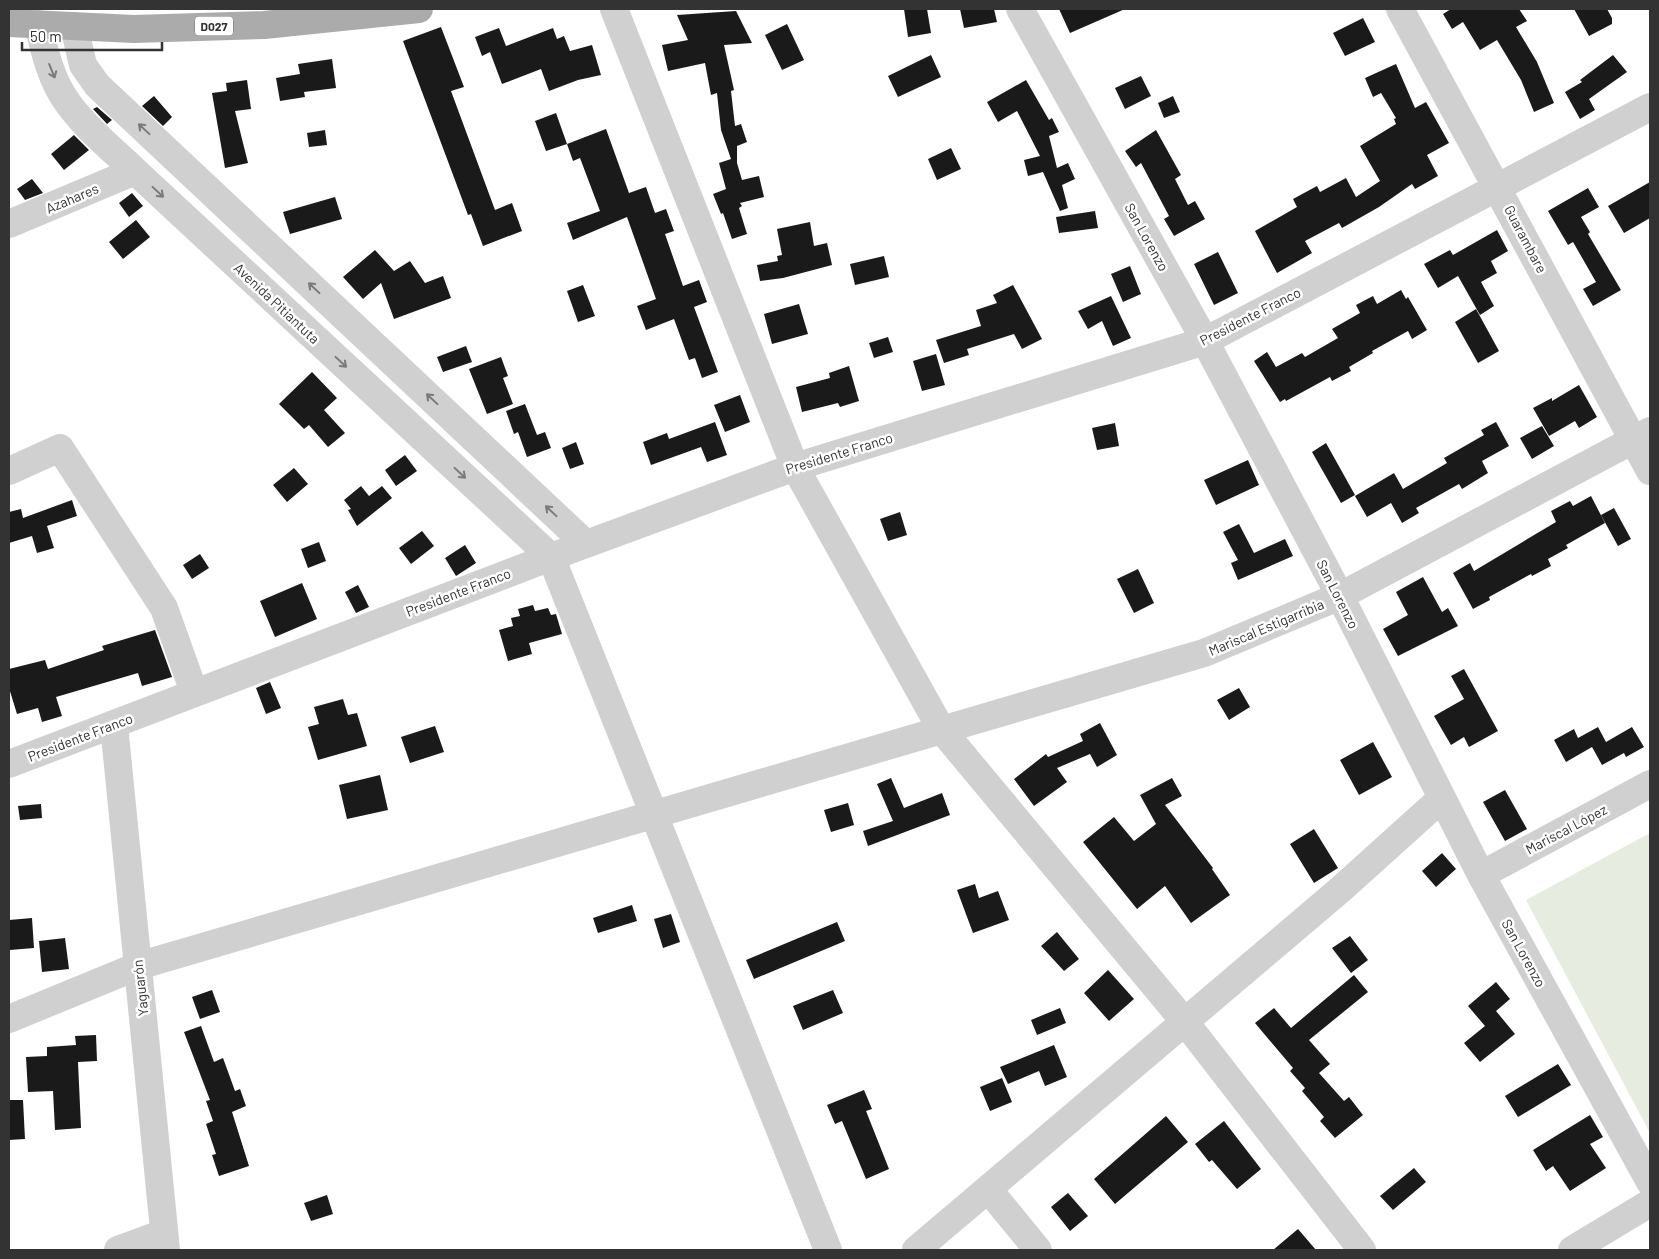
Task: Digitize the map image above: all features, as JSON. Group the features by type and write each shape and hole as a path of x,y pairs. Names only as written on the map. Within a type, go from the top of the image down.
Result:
{"main road":[{"name":"D027","path":"9,23 143,29 264,25 312,14 419,9"}],"street":[{"path":"614,9 794,466 941,730 1185,1022 1362,1250"},
{"name":"San Lorenzo","path":"1020,9 1205,341 1340,596 1481,875 1650,1182"},
{"name":"Guarambare","path":"1400,9 1497,187 1642,435 1650,471"},
{"name":"Avenida Pitiantuta","path":"38,24 48,63 58,87 77,114 135,171 551,557"},
{"path":"74,26 83,65 97,85 586,544"},
{"name":"Presidente Franco","path":"9,764 114,725 194,692 794,466 1205,341 1650,107"},
{"name":"Azahares","path":"9,224 135,171"},
{"name":"Mariscal Estigarribia","path":"9,1018 138,966 1204,653 1340,596 1642,435"},
{"path":"21,466 60,448 164,608 194,692"},
{"path":"551,557 828,1250"},
{"name":"Yaguarón","path":"114,725 165,1241"},
{"name":"Mariscal López","path":"1481,875 1650,784"},
{"path":"916,1250 1341,889 1442,798"},
{"path":"988,1190 1038,1250"},
{"path":"1572,1250 1650,1203"},
{"path":"118,1250 165,1241"}],"shaded area":[{"path":"1650,833 1650,1133 1526,900"}],"building":[{"path":"904,9 927,9 931,33 908,37"},
{"path":"960,9 994,9 997,22 964,28"},
{"path":"1059,9 1125,9 1070,33"},
{"path":"1451,9 1519,9 1527,21 1516,27 1537,62 1554,103 1534,112 1521,80 1497,40 1480,50 1463,22 1452,29 1443,14"},
{"path":"1574,9 1607,9 1612,18 1612,24 1589,36"},
{"path":"736,11 752,43 724,45 734,90 731,91 735,126 741,124 747,142 737,146 737,163 742,180 759,176 764,197 740,203 742,206 739,208 747,234 732,239 723,213 721,214 713,194 726,189 719,163 731,159 721,130 717,93 711,95 705,63 668,71 662,45 688,40 677,15"},
{"path":"1363,18 1375,42 1345,56 1333,33"},
{"path":"787,24 804,60 782,70 765,35"},
{"path":"441,27 464,87 451,91 495,210 512,203 522,231 483,246 471,214 468,215 403,41"},
{"path":"499,28 506,46 553,28 557,39 564,36 570,51 592,45 601,75 578,80 549,91 541,69 502,84 490,52 482,56 475,37"},
{"path":"931,55 941,77 898,97 888,76"},
{"path":"1613,55 1627,72 1589,99 1595,110 1580,119 1565,92 1582,82 1580,80"},
{"path":"332,59 336,88 304,92 305,97 280,101 276,78 300,74 298,64"},
{"path":"1396,64 1415,108 1426,102 1449,143 1427,155 1438,176 1415,189 1412,184 1379,207 1342,228 1339,223 1305,241 1312,253 1277,273 1255,231 1297,207 1293,199 1317,186 1320,192 1346,178 1356,197 1380,181 1360,146 1396,124 1394,119 1396,118 1381,93 1373,97 1365,78"},
{"path":"1141,76 1151,96 1125,109 1115,88"},
{"path":"247,80 251,109 235,111 248,163 225,168 212,93 227,91 226,83"},
{"path":"1026,80 1049,120 1052,118 1059,132 1049,136 1057,168 1068,163 1075,179 1062,185 1068,208 1060,211 1043,172 1028,176 1024,160 1040,156 1017,111 998,122 987,102"},
{"path":"154,96 172,117 163,126 142,106"},
{"path":"1173,96 1180,112 1164,118 1158,103"},
{"path":"97,107 112,120 107,124 93,109"},
{"path":"556,113 567,144 546,151 535,121"},
{"path":"606,129 629,193 646,187 655,213 666,209 674,231 665,234 683,286 699,280 707,302 694,307 718,372 702,378 695,358 689,360 674,319 646,330 637,306 656,299 627,217 573,240 567,223 600,211 580,158 573,161 567,144"},
{"path":"325,130 327,145 309,147 307,133"},
{"path":"1156,130 1181,175 1175,179 1188,205 1195,201 1205,219 1174,236 1164,219 1169,216 1141,163 1136,167 1125,151"},
{"path":"74,135 89,150 64,170 51,154"},
{"path":"951,148 961,169 937,180 928,159"},
{"path":"32,179 43,193 25,200 17,189"},
{"path":"1650,182 1650,218 1624,233 1608,206"},
{"path":"1588,188 1599,207 1581,217 1590,232 1588,234 1621,290 1593,306 1583,289 1596,282 1573,242 1568,245 1548,211"},
{"path":"132,193 143,206 129,217 119,203"},
{"path":"335,197 342,219 290,234 283,212"},
{"path":"1095,211 1098,228 1059,233 1056,217"},
{"path":"136,220 150,237 123,259 109,242"},
{"path":"810,222 814,246 827,243 832,265 783,278 760,281 757,265 778,261 777,256 782,255 777,229"},
{"path":"1497,230 1508,251 1491,261 1497,273 1481,282 1494,306 1480,315 1458,276 1438,288 1424,264 1450,250 1453,255"},
{"path":"375,250 394,271 410,261 425,283 443,276 451,298 394,319 381,283 363,299 343,277"},
{"path":"1218,252 1238,293 1214,305 1194,264"},
{"path":"884,256 889,277 855,285 850,264"},
{"path":"1130,266 1141,294 1123,302 1111,274"},
{"path":"583,285 595,316 578,322 567,291"},
{"path":"1013,285 1042,339 1022,349 1014,334 967,349 969,355 944,363 936,340 981,326 976,310 997,303 993,295"},
{"path":"1401,290 1406,299 1408,297 1427,330 1412,339 1408,331 1372,351 1373,353 1349,367 1351,371 1332,381 1330,377 1286,401 1285,399 1280,402 1254,361 1267,352 1276,367 1302,353 1305,357 1338,338 1332,329 1360,313 1356,305 1373,296 1377,304"},
{"path":"1111,296 1131,338 1113,346 1102,321 1088,329 1078,311"},
{"path":"799,304 808,334 772,344 764,314"},
{"path":"1476,309 1499,351 1478,363 1455,322"},
{"path":"888,337 893,352 874,358 869,343"},
{"path":"466,346 472,362 443,372 437,357"},
{"path":"936,354 945,385 922,391 913,361"},
{"path":"501,357 508,376 503,378 513,404 487,414 469,369"},
{"path":"849,366 859,401 840,407 838,403 802,412 796,387 830,378 829,373"},
{"path":"312,372 337,398 324,410 345,433 328,447 309,425 304,429 279,404"},
{"path":"1579,385 1597,417 1579,428 1575,421 1549,436 1533,408 1552,398 1552,401"},
{"path":"740,395 750,422 725,432 714,405"},
{"path":"525,404 537,435 545,432 551,448 527,457 518,432 514,434 506,411"},
{"path":"715,422 727,455 707,462 701,447 651,465 643,442 667,433 669,439"},
{"path":"1496,422 1509,446 1482,461 1488,473 1462,489 1459,484 1416,508 1419,513 1402,523 1391,503 1367,517 1355,496 1394,473 1403,489 1447,463 1444,458 1484,435 1481,430"},
{"path":"1115,423 1119,446 1097,450 1092,428"},
{"path":"1542,426 1554,446 1532,459 1520,438"},
{"path":"576,442 584,464 570,469 562,448"},
{"path":"1326,443 1355,495 1341,503 1312,452"},
{"path":"405,455 417,471 396,486 385,470"},
{"path":"1248,460 1259,485 1216,505 1204,480"},
{"path":"294,468 308,484 287,502 273,485"},
{"path":"361,486 369,496 382,486 392,498 357,526 348,510 351,509 344,500"},
{"path":"1591,496 1605,523 1566,545 1568,548 1548,559 1551,566 1532,576 1531,574 1489,597 1490,600 1473,609 1453,573 1470,563 1474,571 1556,522 1551,511 1570,501 1573,506"},
{"path":"72,500 77,516 47,526 54,548 37,553 32,536 9,543 9,512 21,509 23,518"},
{"path":"1614,508 1631,539 1618,546 1601,515"},
{"path":"900,512 907,535 888,541 880,519"},
{"path":"1239,524 1254,553 1285,539 1293,556 1238,580 1231,563 1238,560 1223,532"},
{"path":"422,531 434,546 411,564 399,548"},
{"path":"319,542 326,561 308,568 301,549"},
{"path":"465,545 476,563 456,576 445,558"},
{"path":"200,554 209,568 192,579 183,565"},
{"path":"1138,569 1154,603 1134,613 1117,579"},
{"path":"1423,577 1442,612 1448,608 1458,626 1398,656 1383,629 1408,615 1396,592"},
{"path":"302,583 317,619 275,637 260,601"},
{"path":"358,585 369,607 356,613 345,592"},
{"path":"533,605 535,611 548,608 551,615 556,614 562,634 529,643 532,654 508,661 499,630 513,626 511,618 520,616 518,609"},
{"path":"155,630 172,677 142,686 138,673 56,697 62,716 42,722 38,708 17,714 9,688 9,669 45,660 48,669 104,650 102,646"},
{"path":"1464,669 1498,731 1469,747 1464,737 1451,745 1434,716 1464,699 1451,676"},
{"path":"270,682 281,708 266,714 256,688"},
{"path":"1239,688 1250,707 1229,720 1217,700"},
{"path":"343,699 348,715 357,713 367,746 318,760 308,727 319,724 314,707"},
{"path":"1100,723 1117,755 1097,767 1090,754 1057,768 1067,782 1034,806 1014,779 1046,754 1048,757 1083,741 1080,734"},
{"path":"435,726 444,752 410,763 401,737"},
{"path":"1598,727 1606,742 1632,727 1644,747 1626,757 1624,753 1602,765 1592,747 1566,762 1554,740 1574,729 1578,738"},
{"path":"1373,742 1392,777 1359,795 1340,760"},
{"path":"380,775 388,810 347,819 339,785"},
{"path":"891,778 904,808 942,793 950,815 868,846 863,831 893,821 877,784"},
{"path":"1172,778 1182,796 1165,805 1213,868 1230,895 1191,923 1165,886 1137,909 1083,842 1114,817 1134,841 1156,824 1140,795"},
{"path":"1505,790 1527,829 1505,841 1483,802"},
{"path":"848,803 854,825 831,832 824,810"},
{"path":"41,804 42,818 20,820 18,806"},
{"path":"1314,829 1338,868 1314,883 1290,844"},
{"path":"1442,853 1456,869 1436,887 1422,871"},
{"path":"975,884 979,898 998,891 1009,920 973,933 957,890"},
{"path":"632,905 637,921 598,933 593,918"},
{"path":"671,914 680,942 663,948 654,919"},
{"path":"32,918 34,948 10,950 9,920"},
{"path":"837,922 845,941 754,979 746,960"},
{"path":"1057,932 1079,959 1064,971 1041,946"},
{"path":"1350,936 1368,960 1351,973 1332,948"},
{"path":"65,938 69,969 42,972 39,941"},
{"path":"1108,970 1134,999 1109,1021 1084,993"},
{"path":"1354,975 1368,992 1309,1040 1330,1064 1319,1073 1344,1101 1349,1097 1363,1115 1335,1138 1320,1121 1324,1117 1302,1091 1305,1088 1290,1071 1293,1068 1255,1023 1274,1008 1291,1028"},
{"path":"1496,982 1510,999 1496,1011 1515,1034 1480,1062 1464,1043 1485,1026 1468,1006"},
{"path":"212,990 220,1012 200,1019 192,997"},
{"path":"833,990 843,1013 803,1030 793,1006"},
{"path":"1060,1008 1066,1023 1037,1035 1031,1020"},
{"path":"201,1026 214,1062 223,1058 235,1091 240,1089 246,1106 232,1112 249,1166 219,1176 212,1155 216,1154 206,1124 213,1121 206,1101 210,1100 184,1032"},
{"path":"96,1035 97,1061 78,1062 81,1128 55,1130 53,1091 28,1092 26,1057 47,1056 47,1047 76,1045 75,1036"},
{"path":"1054,1045 1067,1077 1045,1086 1039,1071 1008,1084 1000,1067"},
{"path":"1558,1064 1571,1085 1518,1117 1505,1096"},
{"path":"1002,1078 1012,1102 990,1111 980,1087"},
{"path":"864,1090 872,1109 866,1111 889,1169 866,1179 842,1121 835,1124 827,1105"},
{"path":"9,1100 23,1100 25,1139 9,1140"},
{"path":"1590,1115 1603,1137 1590,1144 1606,1168 1570,1191 1553,1166 1546,1171 1533,1150"},
{"path":"1166,1116 1188,1142 1115,1204 1094,1179"},
{"path":"1224,1121 1261,1169 1237,1189 1212,1160 1209,1162 1195,1144"},
{"path":"1414,1168 1426,1182 1393,1210 1380,1196"},
{"path":"1068,1193 1088,1216 1070,1231 1051,1207"},
{"path":"327,1195 333,1214 311,1221 304,1203"},
{"path":"1298,1229 1316,1250 1273,1250"}]}
